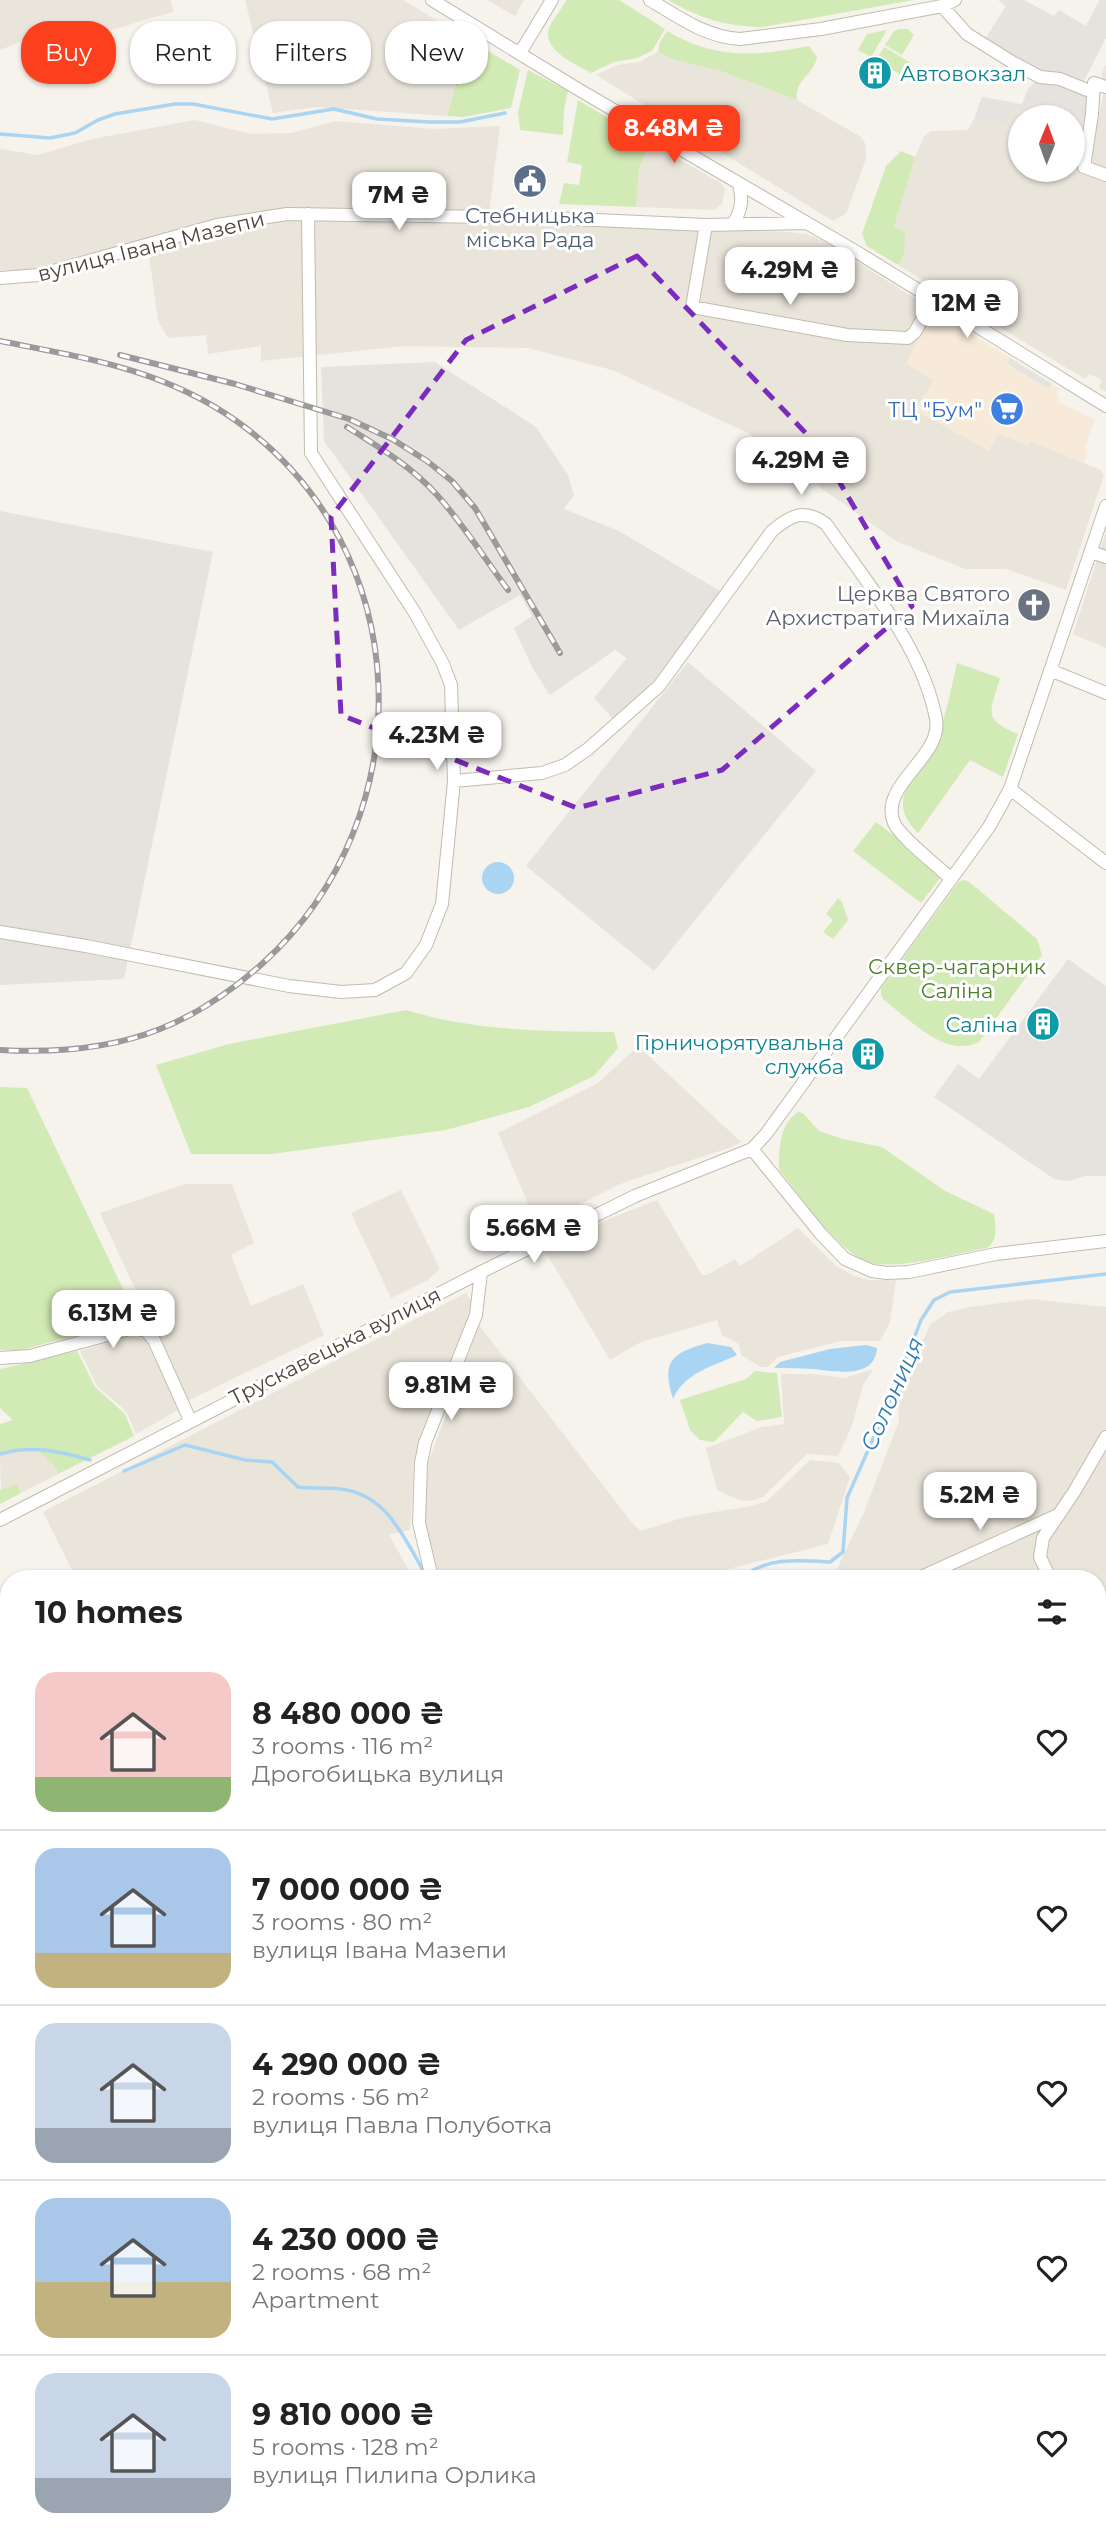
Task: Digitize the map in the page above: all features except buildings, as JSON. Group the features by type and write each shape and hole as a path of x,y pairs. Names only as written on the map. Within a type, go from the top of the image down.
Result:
{"street":[{"path":"432,0 1106,406"},
{"path":"520,53 552,0"},
{"path":"650,0 701,30 740,39 821,29 942,6 955,0"},
{"path":"942,6 967,34 1040,77 1049,76 1081,88 1100,89 1092,114 1084,167 1106,175"},
{"path":"733,224 743,200 739,184"},
{"path":"0,932 289,986 341,992 375,990 406,973 426,945 442,904 454,781 451,685 443,664 396,582 311,453 308,214"},
{"name":"вулиця Івана Мазепи","path":"0,278 39,275 217,225 266,216 308,214 706,225 806,223"},
{"path":"706,225 692,307 846,335 908,338 915,332 933,300"},
{"name":"Трускавецька вулиця","path":"0,1520 190,1420 635,1196 752,1149 766,1134 989,827 1010,789 1106,506"},
{"path":"454,781 542,773 565,765 588,749 659,686 772,531 790,517 802,513 826,524 888,612 923,674 937,729 933,742 895,793 893,822 900,832 951,879"},
{"path":"1091,552 1106,557"},
{"path":"1050,670 1106,692"},
{"path":"1010,789 1106,863"},
{"path":"752,1149 837,1251 857,1266 872,1270 887,1273 909,1272 996,1254 1106,1241"},
{"path":"430,1570 419,1523 421,1463 425,1443 476,1315 481,1272"},
{"path":"0,1358 30,1356 132,1328 146,1331 154,1340 190,1420"},
{"path":"1046,1570 1040,1557 1043,1538 1106,1437"},
{"path":"937,1570 1059,1515"}],"highlighted area":[{"path":"637,256 819,447 912,606 722,770 577,808 341,715 331,517 466,340"}],"shaded area":[{"path":"0,0 171,0 173,12 142,21 130,21 130,24 116,29 116,21 21,21 21,41 0,50"},
{"path":"245,0 403,0 438,21 385,21 385,84 456,84 447,116 316,107 273,113 266,84 371,84 371,21 250,21"},
{"path":"487,0 524,0 515,16"},
{"path":"998,0 1024,0 1054,16 1059,10 1086,26 1100,0 1106,0 1106,38 1083,83 1091,95 1088,118 1085,118 1085,105 1008,105 1007,124 974,119 982,97 1022,104 1028,89 1042,75 985,39 1006,6"},
{"path":"658,52 675,60 721,71 797,100 861,137 865,143 866,159 846,214 833,221 596,75 617,65 639,62"},
{"path":"1106,65 1106,392 1099,388 1102,380 1090,374 1085,379 898,265 904,255 894,227 914,159 924,136 931,131 968,130 974,119 1007,124 1008,122 1008,182 1085,182 1085,117 1098,119 1105,81 1101,74"},
{"path":"195,120 251,134 291,133 336,121 434,129 500,126 488,222 790,232 807,234 829,244 933,310 934,379 916,410 988,450 998,434 1028,445 1031,441 1101,470 1104,475 1066,590 1006,569 965,569 896,541 821,488 792,461 748,433 612,370 528,348 405,346 261,361 261,346 208,354 206,335 168,338 158,321 149,255 140,241 36,271 0,270 0,149 38,155 92,139"},
{"path":"650,143 721,183 725,189 722,204 715,210 636,207 639,169"},
{"path":"933,310 1060,389 1056,396 1060,398 1058,402 1095,420 1085,447 1087,455 1083,463 1031,441 1028,445 998,434 989,450 916,411 933,380 906,363"},
{"path":"1010,358 1051,383 1048,389 1007,363"},
{"path":"435,362 536,427 568,475 574,495 564,509 619,531 720,591 654,681 615,721 594,698 627,658 615,650 550,695 533,669 514,628 532,616 520,595 459,630 324,441 321,367"},
{"path":"0,511 213,552 124,979 0,985"},
{"path":"1106,531 1106,648 1073,634"},
{"path":"688,662 816,771 654,971 526,866"},
{"path":"1068,959 1106,986 1106,1176 1086,1176 1069,1181 1054,1179 934,1097 958,1064 979,1079"},
{"path":"638,1046 741,1142 625,1182 537,1225 498,1133 598,1083"},
{"path":"185,1184 232,1184 254,1243 231,1255 251,1306 303,1284 324,1335 187,1401 100,1213"},
{"path":"401,1190 440,1269 428,1280 391,1298 351,1213"},
{"path":"657,1200 702,1275 707,1275 735,1259 740,1266 798,1228 835,1265 852,1275 868,1280 896,1280 890,1322 880,1341 841,1341 778,1357 768,1367 761,1367 741,1355 739,1344 722,1335 717,1320 641,1342 610,1360 545,1251 609,1219"},
{"path":"466,1293 472,1302 472,1314 414,1462 410,1530 389,1535 409,1570 72,1570 43,1512"},
{"path":"1032,1299 1106,1307 1106,1570 836,1570 864,1512 899,1421 898,1395 930,1325 948,1312"},
{"path":"479,1325 641,1531 685,1517 766,1502 810,1460 839,1463 850,1477 828,1544 724,1570 438,1570 424,1532 428,1463"},
{"path":"133,1335 148,1341 180,1409 136,1434 126,1411 97,1386 80,1351"},
{"path":"873,1369 863,1385 852,1426 838,1456 807,1454 763,1497 750,1501 739,1500 717,1490 706,1448 762,1427 784,1424 781,1374 845,1378"},
{"path":"36,1448 53,1464 58,1474 21,1493 17,1484 1,1492 0,1454"}],"green space":[{"path":"567,0 619,0 665,29 652,51 637,58 614,62 591,73 562,56 550,43 549,28"},
{"path":"668,0 914,0 763,27 714,20"},
{"path":"908,29 914,35 902,55 885,45 894,31"},
{"path":"887,30 871,57 858,50 867,34"},
{"path":"667,31 702,47 719,51 754,53 809,46 817,57 798,87 797,100 721,71 675,60 658,52 660,42"},
{"path":"884,47 911,63 903,76 876,61"},
{"path":"488,51 520,70 511,108 463,117 447,116 456,84 488,84"},
{"path":"528,70 568,91 563,135 520,130 518,112"},
{"path":"578,100 650,143 639,169 636,207 559,204 564,183 579,185 582,165 567,162"},
{"path":"901,151 915,157 894,227 905,232 904,255 898,265 867,246 862,234 886,166"},
{"path":"957,663 1000,678 992,713 998,724 1018,734 1003,777 970,760 918,833 907,819 903,806 905,793 941,727"},
{"path":"876,822 944,873 921,903 853,851"},
{"name":"Сквер-чагарник Саліна","path":"968,881 1037,939 1042,955 979,1042 966,1046 953,1045 928,1035 881,995 881,988 958,883"},
{"path":"838,898 848,920 833,939 823,932 833,920 826,914"},
{"path":"406,1010 483,1026 614,1032 618,1048 594,1076 529,1107 446,1130 272,1154 191,1154 156,1065 229,1044"},
{"path":"0,1087 27,1088 135,1314 130,1321 21,1350 0,1350"},
{"path":"798,1112 803,1113 819,1131 882,1147 945,1191 994,1214 995,1232 991,1245 911,1263 881,1264 857,1256 832,1235 779,1170 784,1131"},
{"path":"77,1351 95,1387 125,1414 134,1436 58,1474 53,1464 36,1449 0,1454 0,1424 13,1420 0,1408 0,1369"},
{"path":"755,1371 777,1373 782,1417 757,1421 743,1412 714,1442 700,1440 690,1430 680,1400 746,1379"},
{"path":"17,1484 21,1493 0,1504 0,1490"}],"water":[{"path":"498,862 509,867 514,878 509,889 498,894 487,889 482,878 487,867"},
{"path":"707,1343 731,1347 737,1355 692,1376 673,1399 668,1376 672,1360 685,1351"},
{"path":"866,1345 877,1348 875,1358 862,1369 842,1372 774,1368 780,1362 830,1349"}],"waterway":[{"path":"0,134 50,138 75,133 115,114 175,104 193,104 272,119 334,109 377,119 429,122 460,122 505,113"},
{"name":"Солониця","path":"753,1570 783,1561 830,1562 843,1552 847,1498 892,1396 921,1320 934,1300 950,1292 1106,1274"},
{"path":"124,1471 185,1445 245,1460 272,1462 298,1487 347,1490 374,1502 395,1523 423,1570"},
{"path":"0,1454 45,1450 90,1460"}],"railway":[{"path":"0,341 122,368 179,389 235,420 295,474 339,538 367,609 378,684 374,760 353,834 316,903 263,963 240,983 201,1009 141,1036 82,1048 0,1050"},
{"path":"120,355 235,384 349,419 392,439 427,461 452,481 475,508 560,653"},
{"path":"347,427 395,458 437,495 508,590"}],"place":[{"name":"Автовокзал","path":"875,73"},
{"name":"Стебницька міська Рада","path":"530,181"},
{"name":"ТЦ \"Бум\"","path":"1007,409"},
{"name":"Церква Святого Архистратига Михаїла","path":"1034,605"},
{"name":"Саліна","path":"1043,1024"},
{"name":"Гірничорятувальна служба","path":"868,1054"}]}
